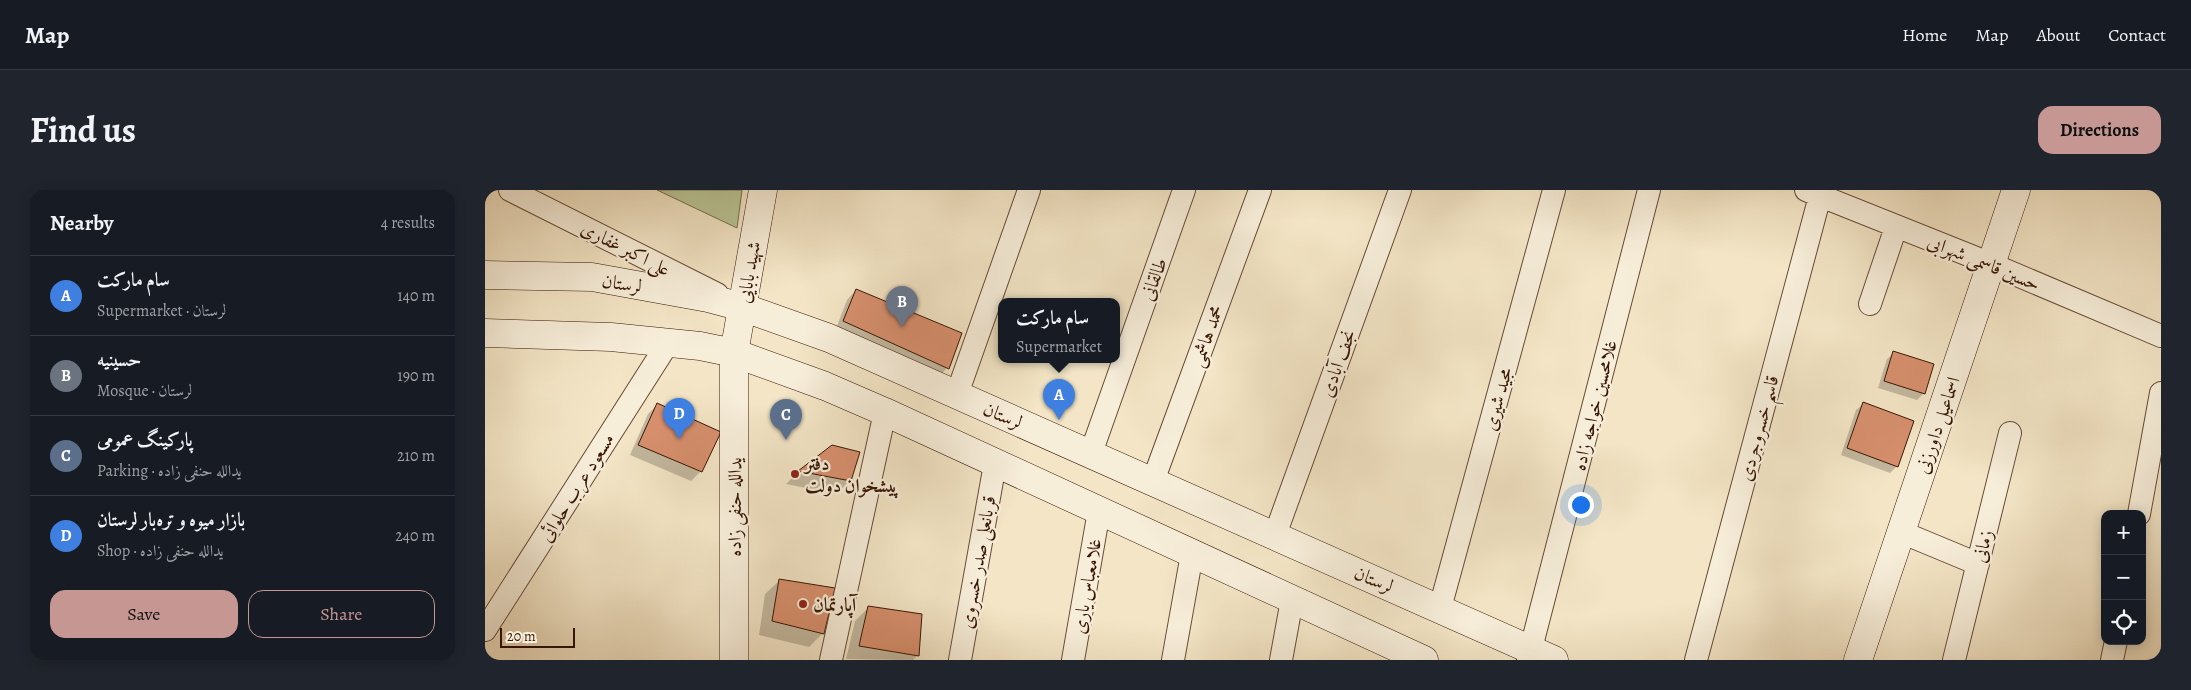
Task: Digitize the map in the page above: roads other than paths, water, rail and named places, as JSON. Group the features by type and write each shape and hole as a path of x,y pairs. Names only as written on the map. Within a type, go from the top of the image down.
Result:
{"street":[{"name":"علی اکبر غفاری","path":"510,190 742,307"},
{"name":"شهید بابایی","path":"734,353 763,190"},
{"path":"957,394 1029,190"},
{"name":"طالقانی","path":"1091,453 1184,190"},
{"name":"محمد هاشمی","path":"1153,481 1260,190"},
{"name":"نجف آبادی","path":"1275,535 1400,190"},
{"name":"مجید شیری","path":"1440,608 1554,190"},
{"name":"غلامحسین خواجه زاده","path":"1537,656 1649,190"},
{"name":"اسماعیل داورزنی","path":"1858,660 2016,190"},
{"name":"حسین قاسمی شهرابی","path":"1813,193 1991,264 2161,336"},
{"name":"قاسم خسروجردی","path":"1695,660 1813,193"},
{"path":"1870,304 1896,227"},
{"name":"لرستان","path":"485,275 592,278 708,298 742,307 829,338 1440,608 1537,656"},
{"path":"485,333 611,337 700,346 734,353 825,386 885,412 1292,600 1391,653 1424,660"},
{"name":"مسعود عرب حلوائی","path":"485,630 667,343"},
{"name":"یدالله حنفی زاده","path":"733,658 734,353"},
{"path":"2140,510 2161,393"},
{"path":"831,660 885,412"},
{"name":"زمانی","path":"1954,660 2010,433"},
{"name":"قربانعلی صدر خسروی","path":"960,660 995,464"},
{"name":"غلامعباس یاری","path":"1073,660 1099,511"},
{"path":"1901,532 1978,564"},
{"path":"1173,660 1192,554"},
{"path":"1281,660 1292,600"},
{"path":"2112,660 2115,645"}],"place":[{"name":"حسینیه","path":"902,327"},
{"name":"سام مارکت","path":"1059,420"},
{"name":"بازار میوه و تره‌بار لرستان","path":"679,439"},
{"name":"پارکینگ عمومی","path":"786,440"},
{"name":"دفتر پیشخوان دولت","path":"795,474"},
{"name":"آپارتمان","path":"803,604"}]}
